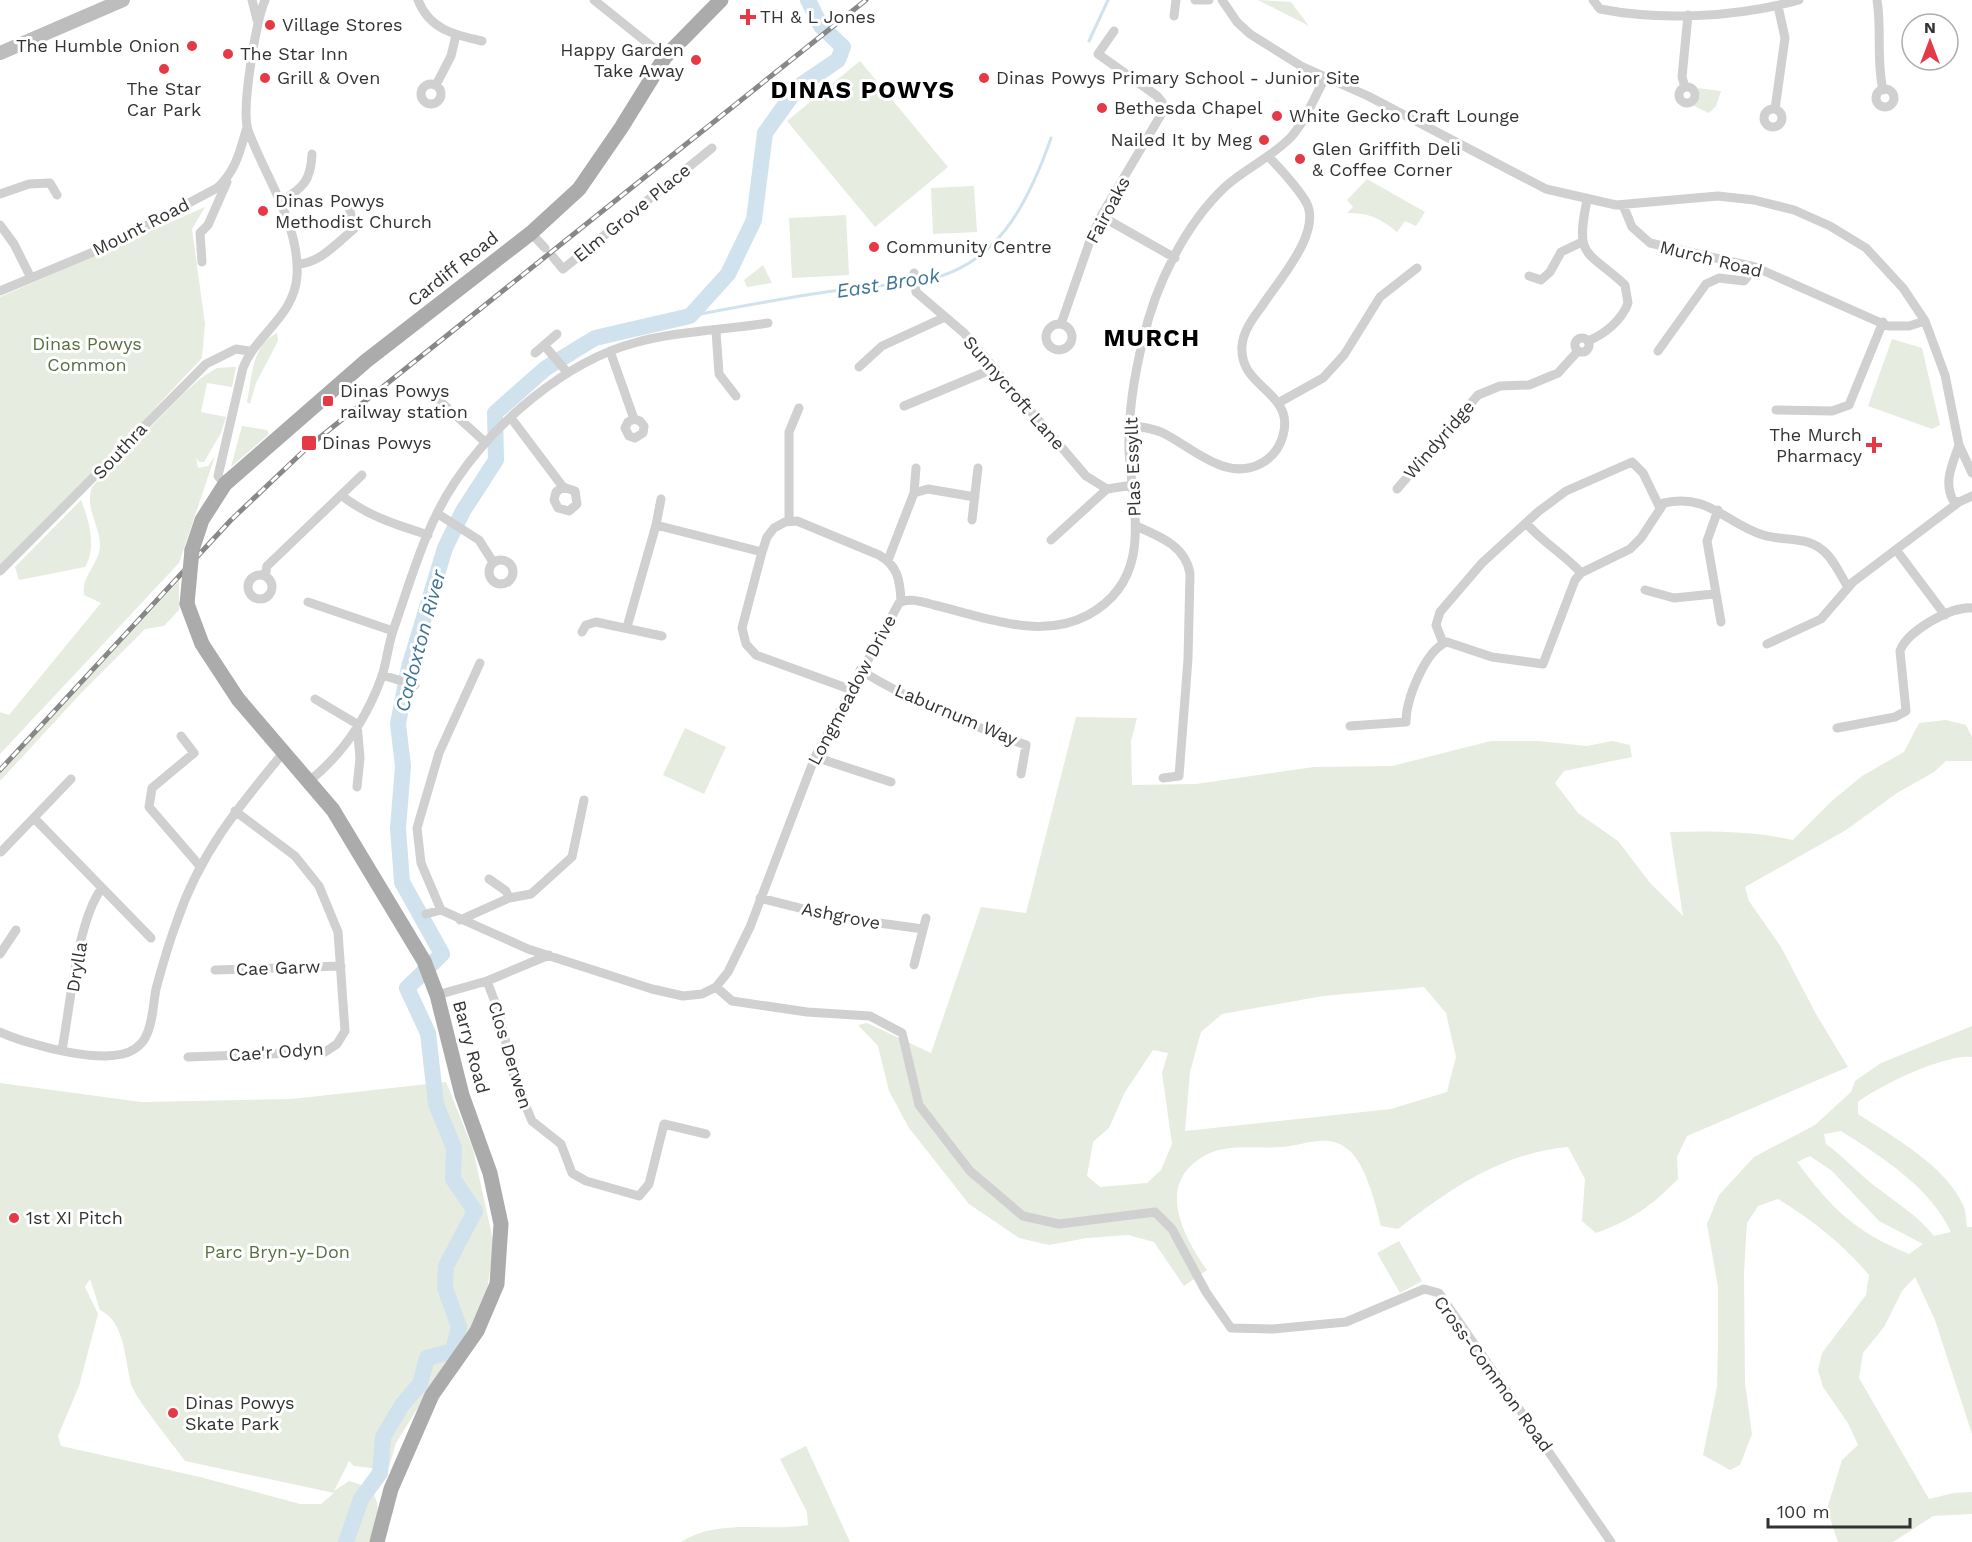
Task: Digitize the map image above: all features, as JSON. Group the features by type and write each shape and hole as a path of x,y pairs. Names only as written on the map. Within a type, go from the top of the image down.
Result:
{"main road":[{"name":"Cardiff Road","path":"188,604 192,550 202,520 225,484 366,361 531,233 579,189 621,128 664,57 721,0"},
{"name":"Barry Road","path":"188,604 202,644 238,699 333,810 428,968 462,1095 490,1173 501,1224 497,1284 477,1331 432,1395 391,1489 377,1542"}],"street":[{"path":"0,53 123,0"},
{"path":"252,0 257,20"},
{"path":"202,262 200,233 208,225 237,162 247,127 257,20 265,0"},
{"path":"418,0 427,19 456,35 482,41"},
{"path":"594,0 664,57"},
{"path":"1174,16 1176,0"},
{"path":"1195,0 1209,0"},
{"path":"1222,0 1237,22 1250,34 1324,78 1368,96 1546,189 1587,200 1623,205 1718,196 1754,200 1794,210 1830,226 1866,248 1903,288 1925,321 1945,375 1959,445 1972,473"},
{"path":"1593,0 1600,9 1626,14 1688,15 1756,4 1778,6 1799,0"},
{"path":"1877,0 1880,16 1879,63 1883,90"},
{"path":"1775,109 1785,38 1778,6"},
{"path":"1685,87 1682,77 1688,15"},
{"name":"Fairoaks","path":"1061,324 1090,238 1161,118 1163,108 1161,102 1150,90 1098,54 1114,31"},
{"path":"436,85 451,56 456,35"},
{"name":"Plas Essyllt","path":"1136,526 1130,425 1131,402 1143,338 1157,295 1193,225 1216,197 1235,179 1293,136 1324,78"},
{"path":"225,484 218,476 219,469 243,368 249,351 286,311 297,277 293,243 280,202 247,127"},
{"name":"Elm Grove Place","path":"553,257 563,269 712,148"},
{"path":"280,202 295,193 311,174 312,154"},
{"path":"1130,425 1159,431 1216,464 1240,470 1250,469 1268,460 1282,439 1283,417 1278,403 1248,373 1242,356 1243,336 1305,241 1310,223 1306,202 1268,156"},
{"name":"Mount Road","path":"0,291 110,245 217,188 230,176"},
{"path":"0,194 29,184 50,183 57,195"},
{"path":"1529,276 1541,280 1550,272 1561,252 1582,242 1587,200"},
{"path":"297,264 307,264 328,252 354,229 348,202"},
{"name":"Murch Road","path":"1623,205 1632,227 1650,243 1755,267 1896,327 1925,321"},
{"path":"1101,216 1175,258"},
{"path":"0,225 14,244 31,278"},
{"name":"Elm Grove Place","path":"531,233 545,248"},
{"name":"Windyridge","path":"1397,489 1478,395 1500,386 1529,386 1558,373 1578,351 1588,349 1588,341 1615,322 1628,303 1624,285 1589,257 1582,242"},
{"path":"1278,403 1323,378 1344,355 1380,297 1417,267"},
{"path":"1658,351 1706,284 1719,278 1744,281 1755,267"},
{"name":"Sunnycroft Lane","path":"914,273 916,292 943,318 964,333 1086,476 1107,489"},
{"path":"859,367 882,346 943,318"},
{"path":"1776,410 1832,411 1849,405 1883,322"},
{"path":"308,782 347,744 371,704 382,675 393,631 428,535 454,483 485,442 564,368 636,342 768,323"},
{"path":"716,331 719,374 736,396"},
{"path":"535,353 557,334"},
{"path":"544,345 564,368"},
{"name":"Southra","path":"0,571 206,364 236,349 249,351"},
{"path":"610,351 634,419"},
{"path":"904,406 995,368"},
{"path":"430,392 485,442"},
{"path":"789,521 789,432 799,408"},
{"path":"511,418 563,487"},
{"path":"1959,445 1950,472 1948,491 1953,500 1959,502"},
{"path":"1443,643 1436,625 1440,612 1482,563 1566,491 1627,463 1638,465 1659,506"},
{"path":"888,560 914,493 916,468"},
{"path":"972,520 978,468"},
{"path":"265,576 267,566 362,475"},
{"path":"1052,540 1107,489 1133,485"},
{"path":"914,493 928,489 975,497"},
{"path":"341,495 357,508 377,518 428,535"},
{"path":"1767,644 1821,619 1848,587 1959,502 1972,496"},
{"path":"627,627 661,500"},
{"path":"1350,726 1406,722 1411,692 1428,661 1443,643 1452,642 1492,657 1543,664 1570,591 1581,573 1630,549 1641,538 1659,506 1664,503 1685,501 1701,503 1718,510 1759,534 1789,538 1818,547 1830,558 1848,587"},
{"path":"1718,510 1707,541 1714,594 1721,622"},
{"path":"438,513 478,540 493,562"},
{"path":"852,690 756,655 746,644 742,628 767,537 774,528 789,521 805,524 888,560 899,578 901,601"},
{"path":"1526,523 1536,535 1565,555 1581,573"},
{"path":"656,525 762,552"},
{"path":"1136,526 1178,549 1188,562 1190,574 1188,659 1179,776 1163,778"},
{"name":"Longmeadow Drive","path":"716,987 728,972 760,898 815,757 852,690 860,670 901,601 917,601 1031,626 1049,627 1074,621 1099,608 1116,591 1134,558 1136,526"},
{"path":"1897,551 1945,615"},
{"path":"1645,590 1674,598 1714,594"},
{"path":"308,602 393,631"},
{"path":"1837,728 1895,717 1906,711 1900,651 1903,642 1913,633 1957,608 1972,608"},
{"path":"582,632 586,625 594,622 662,636"},
{"path":"480,663 439,753 417,828 421,863 441,910 460,920 549,955 669,993 693,995 716,987"},
{"name":"Laburnum Way","path":"860,670 893,690 960,720 1026,745 1021,774"},
{"path":"382,675 415,685"},
{"path":"315,699 357,724"},
{"path":"357,724 360,758 357,787"},
{"path":"181,736 194,753 152,788 149,807 199,865"},
{"path":"0,1032 62,1050 116,1056 127,1054 143,1042 148,1031 157,988 176,922 199,865 235,811 284,752"},
{"path":"815,757 891,782"},
{"path":"1,852 71,779"},
{"path":"460,920 509,898 531,894 572,857 584,800"},
{"name":"Cae'r Odyn","path":"188,1057 315,1053 334,1047 345,1031 337,927 314,879 286,848 235,811"},
{"path":"34,818 151,938"},
{"path":"489,879 506,891 509,898"},
{"name":"Drylla","path":"62,1050 82,937 93,903 102,888"},
{"name":"Ashgrove","path":"760,898 835,917 923,929"},
{"path":"426,914 441,910"},
{"path":"914,965 926,918"},
{"path":"0,954 16,930"},
{"path":"437,995 487,981 549,955"},
{"name":"Cae Garw","path":"215,969 341,966"},
{"name":"Clos Derwen","path":"487,981 500,1013 524,1106 532,1121 561,1144 572,1173 586,1181 639,1196 649,1184 664,1124 706,1134"},
{"name":"Cross-Common Road","path":"716,987 732,1001 758,1006 870,1016 902,1033 919,1105 978,1178 1023,1216 1059,1224 1155,1212 1172,1229 1206,1292 1231,1328 1273,1329 1346,1322 1424,1289 1438,1293 1611,1542"}],"green space":[{"path":"1258,0 1291,2 1309,26"},
{"path":"860,61 948,167 875,227 787,121"},
{"path":"1698,88 1721,91 1716,106 1709,113 1692,105 1697,103 1700,96"},
{"path":"1367,179 1425,212 1416,226 1405,221 1397,232 1374,217 1347,213 1353,207 1347,200"},
{"path":"974,186 977,232 933,234 931,188"},
{"name":"Dinas Powys Common","path":"205,207 192,229 205,324 202,358 52,518 0,568 0,297"},
{"path":"846,215 849,275 792,278 789,218"},
{"path":"763,265 772,283 747,287 744,280"},
{"path":"277,333 278,341 256,383 250,404 247,402 257,354 268,339"},
{"path":"1892,339 1922,348 1940,425 1932,429 1868,406"},
{"path":"236,367 232,387 207,383 201,412 226,417 221,433 204,462 199,462 196,457 198,468 208,466 215,456 179,563 0,754 0,712 9,715 101,603 84,595 85,582 100,547 91,510 92,487 201,378 217,368"},
{"path":"242,426 267,430 269,434 231,467"},
{"path":"81,500 87,516 91,542 91,551 85,567 19,580 15,567"},
{"path":"179,581 179,610 164,626 145,629 84,690 0,781 0,773"},
{"path":"1076,717 1137,718 1131,741 1132,785 1196,784 1314,767 1392,766 1491,741 1538,741 1587,746 1612,741 1630,745 1632,757 1564,771 1555,783 1578,813 1618,841 1650,883 1683,916 1670,832 1732,832 1793,840 1833,800 1862,776 1904,752 1919,723 1946,720 1966,725 1972,737 1972,761 1946,761 1934,772 1897,793 1846,830 1745,887 1749,901 1781,947 1816,1014 1848,1067 1687,1136 1677,1157 1678,1179 1640,1211 1596,1233 1582,1221 1585,1179 1568,1147 1520,1157 1498,1165 1457,1187 1398,1229 1381,1226 1370,1186 1361,1166 1350,1151 1333,1142 1316,1141 1280,1147 1222,1149 1204,1156 1189,1168 1180,1181 1177,1195 1178,1211 1190,1242 1207,1270 1184,1286 1154,1242 1128,1235 1087,1238 1049,1245 1019,1238 969,1204 909,1128 889,1091 878,1046 858,1025 867,1023 931,1053 981,907 1026,913","holes":["1424,987 1446,1013 1456,1057 1447,1092 1391,1109 1185,1131 1190,1072 1201,1032 1222,1014 1323,996","1153,1050 1168,1053 1162,1073 1172,1144 1161,1170 1147,1183 1100,1187 1087,1176 1093,1142 1109,1128 1125,1092"]},
{"path":"685,728 726,747 704,794 663,775"},
{"path":"1972,1026 1972,1057 1946,1060 1896,1080 1858,1102 1858,1114 1902,1142 1944,1177 1963,1205 1967,1227 1972,1227 1972,1434 1935,1320 1915,1277 1902,1291 1884,1327 1863,1353 1859,1378 1929,1499 1954,1493 1972,1492 1972,1514 1933,1516 1893,1542 1838,1542 1827,1509 1842,1460 1858,1445 1848,1423 1823,1387 1818,1370 1822,1353 1866,1295 1869,1275 1826,1233 1778,1199 1758,1206 1747,1223 1744,1273 1745,1383 1752,1434 1740,1465 1730,1470 1703,1455 1717,1387 1718,1343 1718,1287 1707,1224 1719,1195 1754,1157 1815,1125 1851,1092 1855,1081 1881,1063","holes":["1841,1131 1873,1151 1918,1187 1931,1201 1951,1232 1934,1236 1914,1215 1869,1182 1826,1144 1824,1134","1810,1156 1832,1171 1879,1221 1923,1244 1909,1254 1874,1237 1846,1217 1821,1193 1797,1162"]},
{"name":"Parc Bryn-y-Don","path":"446,1082 473,1149 494,1245 484,1310 439,1374 396,1443 388,1470 354,1466 349,1461 334,1491 349,1481 361,1485 375,1496 378,1511 373,1542 0,1542 0,1083 141,1102 292,1099","holes":["90,1279 100,1310 115,1323 119,1332 134,1391 185,1461 334,1493 321,1504 300,1504 200,1477 61,1446 58,1436 79,1386 98,1314 85,1287"]},
{"path":"1399,1241 1422,1281 1400,1293 1377,1253"},
{"path":"806,1446 850,1542 681,1542 711,1530 808,1525 807,1512 780,1459"}],"waterway":[{"name":"Cadoxton River","path":"346,1542 361,1499 380,1473 383,1437 402,1405 420,1384 427,1358 453,1351 459,1327 445,1288 446,1266 475,1211 453,1179 454,1148 436,1104 428,1033 407,988 442,954 402,882 398,828 403,766 398,724 409,667 445,548 463,511 496,460 495,413 546,368 595,338 690,316 728,274 754,220 765,133 798,87 838,60 843,47 821,26 808,0"},
{"name":"East Brook","path":"1089,41 1108,0"},
{"name":"East Brook","path":"690,316 827,292 902,284 947,274 969,263 989,248 1005,230 1032,186 1051,138"}],"railway":[{"path":"0,770 231,520 309,446 866,0"}],"place":[{"name":"TH & L Jones","path":"748,17"},
{"name":"Village Stores","path":"270,25"},
{"name":"The Humble Onion","path":"192,46"},
{"name":"The Star Inn","path":"228,54"},
{"name":"Happy Garden Take Away","path":"696,60"},
{"name":"The Star Car Park","path":"164,69"},
{"name":"Grill & Oven","path":"265,78"},
{"name":"Dinas Powys Primary School - Junior Site","path":"984,78"},
{"name":"Bethesda Chapel","path":"1102,108"},
{"name":"White Gecko Craft Lounge","path":"1277,116"},
{"name":"Nailed It by Meg","path":"1264,140"},
{"name":"Glen Griffith Deli & Coffee Corner","path":"1300,159"},
{"name":"Dinas Powys Methodist Church","path":"263,211"},
{"name":"Community Centre","path":"874,247"},
{"name":"Dinas Powys railway station","path":"328,401"},
{"name":"Dinas Powys","path":"309,443"},
{"name":"The Murch Pharmacy","path":"1874,445"},
{"name":"1st XI Pitch","path":"14,1218"},
{"name":"Dinas Powys Skate Park","path":"173,1413"}],"district":[{"name":"DINAS POWYS","path":"863,90"},
{"name":"MURCH","path":"1152,338"}]}
